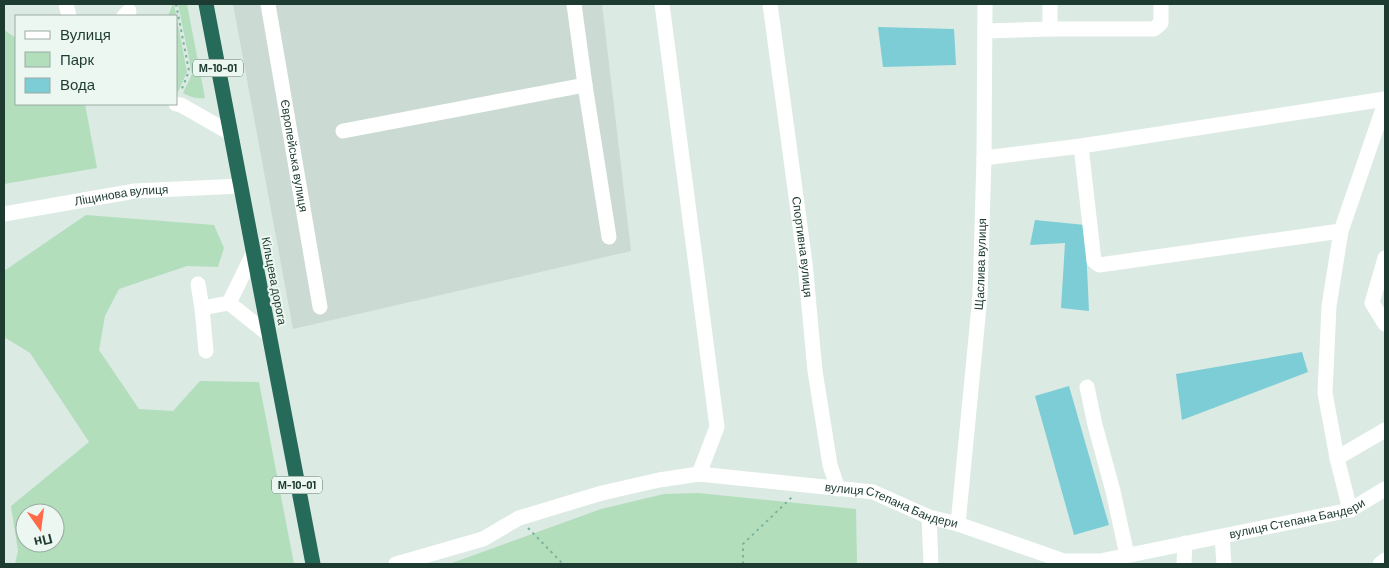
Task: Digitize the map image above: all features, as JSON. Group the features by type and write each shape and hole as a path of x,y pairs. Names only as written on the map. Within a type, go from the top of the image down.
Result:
{"highway":[{"name":"Кільцева дорога","path":"206,4 313,564"}],"street":[{"name":"Європейська вулиця","path":"268,4 320,307"},
{"path":"574,4 609,237"},
{"path":"662,4 717,427 700,474"},
{"name":"Спортивна вулиця","path":"770,4 805,263 816,371 830,464 838,489"},
{"name":"Щаслива вулиця","path":"958,524 980,296 984,158 985,4"},
{"path":"1050,4 1050,29"},
{"path":"985,31 1154,29 1161,24 1161,4"},
{"path":"343,131 585,85"},
{"path":"178,98 181,105 230,133"},
{"path":"984,158 1081,146 1385,99"},
{"path":"1350,510 1337,458 1325,393 1329,306 1341,231 1385,103"},
{"path":"1081,146 1094,261 1099,265 1341,231"},
{"name":"Ліщинова вулиця","path":"4,214 135,191 240,186"},
{"path":"229,303 253,254"},
{"path":"1385,258 1372,303 1385,324"},
{"path":"198,284 206,351"},
{"path":"202,308 229,303 268,334"},
{"path":"1087,387 1127,555"},
{"path":"1337,458 1385,430"},
{"name":"вулиця Степана Бандери","path":"396,564 483,539 519,518 602,492 659,480 700,474 873,492 929,517 958,524 1064,561 1100,561 1350,510 1385,489"},
{"path":"929,517 931,564"},
{"path":"1222,537 1224,564"},
{"path":"1184,564 1186,543"},
{"path":"1380,564 1385,560"}],"path":[{"path":"176,4 189,72 178,98"},
{"path":"743,564 743,544 804,485"},
{"path":"519,518 563,564"}],"shaded area":[{"path":"233,4 602,4 631,251 293,329"}],"green space":[{"path":"173,4 174,4 176,15 168,15"},
{"path":"178,4 187,4 205,98 188,96 183,93 192,74"},
{"path":"178,25 187,72 178,92"},
{"path":"4,30 15,37 15,105 85,105 97,168 4,184"},
{"path":"86,215 214,225 224,248 218,267 187,266 119,289 105,316 99,350 139,409 173,411 200,381 259,382 294,564 15,564 18,553 65,553 65,503 15,503 15,532 11,506 89,442 30,353 4,337 4,271"},
{"path":"698,493 856,509 857,564 449,564 601,509 664,494"}],"water":[{"path":"878,27 954,29 956,65 883,67"},
{"path":"1035,220 1085,225 1089,311 1061,308 1065,243 1030,245"},
{"path":"1302,352 1308,372 1182,420 1176,374"},
{"path":"1069,386 1109,525 1074,535 1035,396"}]}
